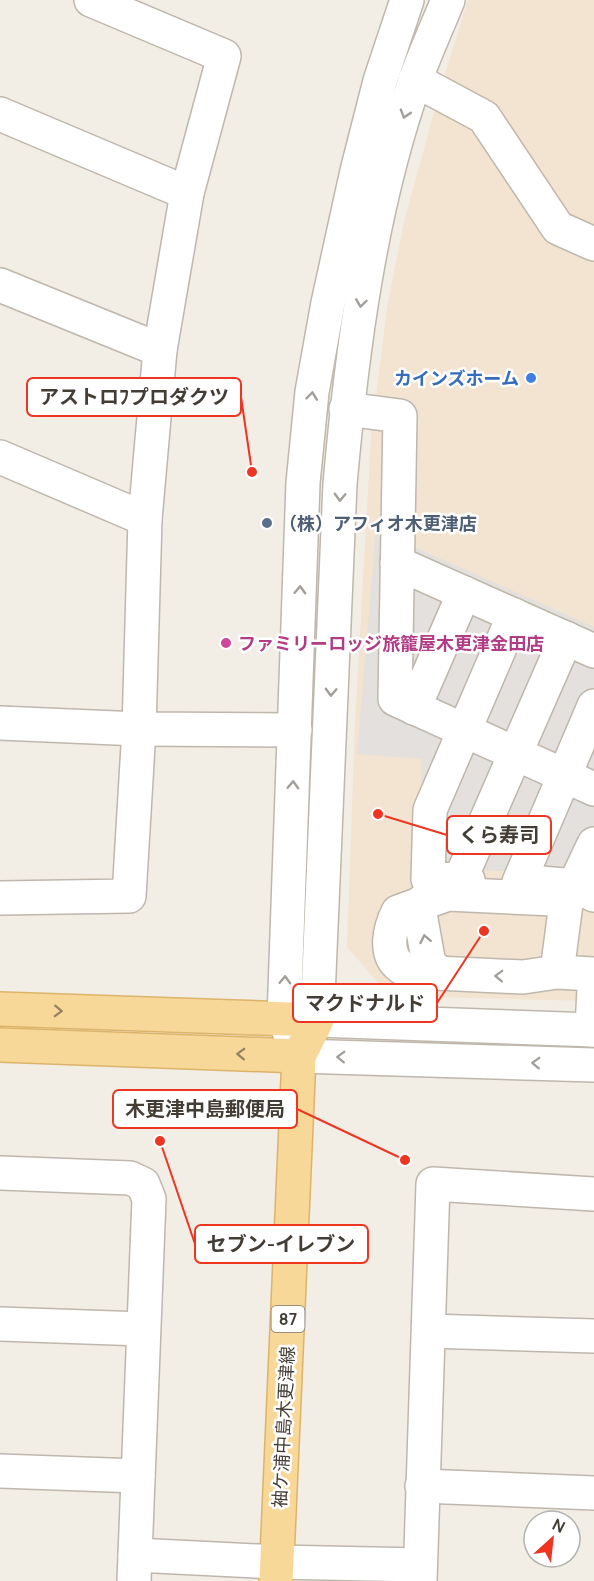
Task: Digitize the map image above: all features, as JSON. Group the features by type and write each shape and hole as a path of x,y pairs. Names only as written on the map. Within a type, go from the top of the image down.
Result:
{"main road":[{"path":"0,1009 317,1020"},
{"name":"袖ケ浦中島木更津線","path":"277,1572 299,1056 317,1020"},
{"path":"0,1045 299,1056"}],"street":[{"path":"0,898 129,896 139,729 145,519 160,350 187,193 224,56 91,0"},
{"path":"407,0 380,81 357,171 328,303 312,392 303,483 284,1019 299,1056 594,1065"},
{"path":"448,0 415,80 392,158 362,292 346,409 340,484 317,1020 593,1030 594,989"},
{"path":"415,80 484,117 558,228 594,244"},
{"path":"0,114 187,193"},
{"path":"0,285 160,350"},
{"path":"346,409 400,416 395,699 594,789"},
{"path":"1,461 145,519"},
{"path":"397,563 580,645 514,753 460,880"},
{"path":"414,708 464,593"},
{"path":"416,897 430,810 514,615"},
{"path":"519,882 594,706"},
{"path":"0,723 139,729 295,730"},
{"path":"557,972 594,844"},
{"path":"578,895 519,882 460,880 416,897 390,928 393,958 401,968 440,973 523,977 557,972 594,974"},
{"path":"416,897 448,894 553,899 578,895"},
{"path":"0,1173 130,1178 143,1184 149,1199 135,1568 420,1573 433,1184 594,1194"},
{"path":"0,1324 143,1329"},
{"path":"429,1331 594,1336"},
{"path":"0,1471 138,1476"},
{"path":"422,1486 594,1493"}],"shaded area":[{"path":"468,0 594,0 594,1001 390,996 347,947 355,723 371,437 387,308 404,222 441,87"},
{"path":"376,530 594,627 594,909 544,872 420,869 422,759 357,754"}],"place":[{"name":"カインズホーム","path":"531,378"},
{"name":"アストロﾌプロダクツ","path":"252,472"},
{"name":"（株）アフィオ木更津店","path":"267,523"},
{"name":"ファミリーロッジ旅籠屋木更津金田店","path":"226,643"},
{"name":"くら寿司","path":"378,814"},
{"name":"マクドナルド","path":"484,931"},
{"name":"セブン-イレブン","path":"160,1141"},
{"name":"木更津中島郵便局","path":"405,1160"}]}
